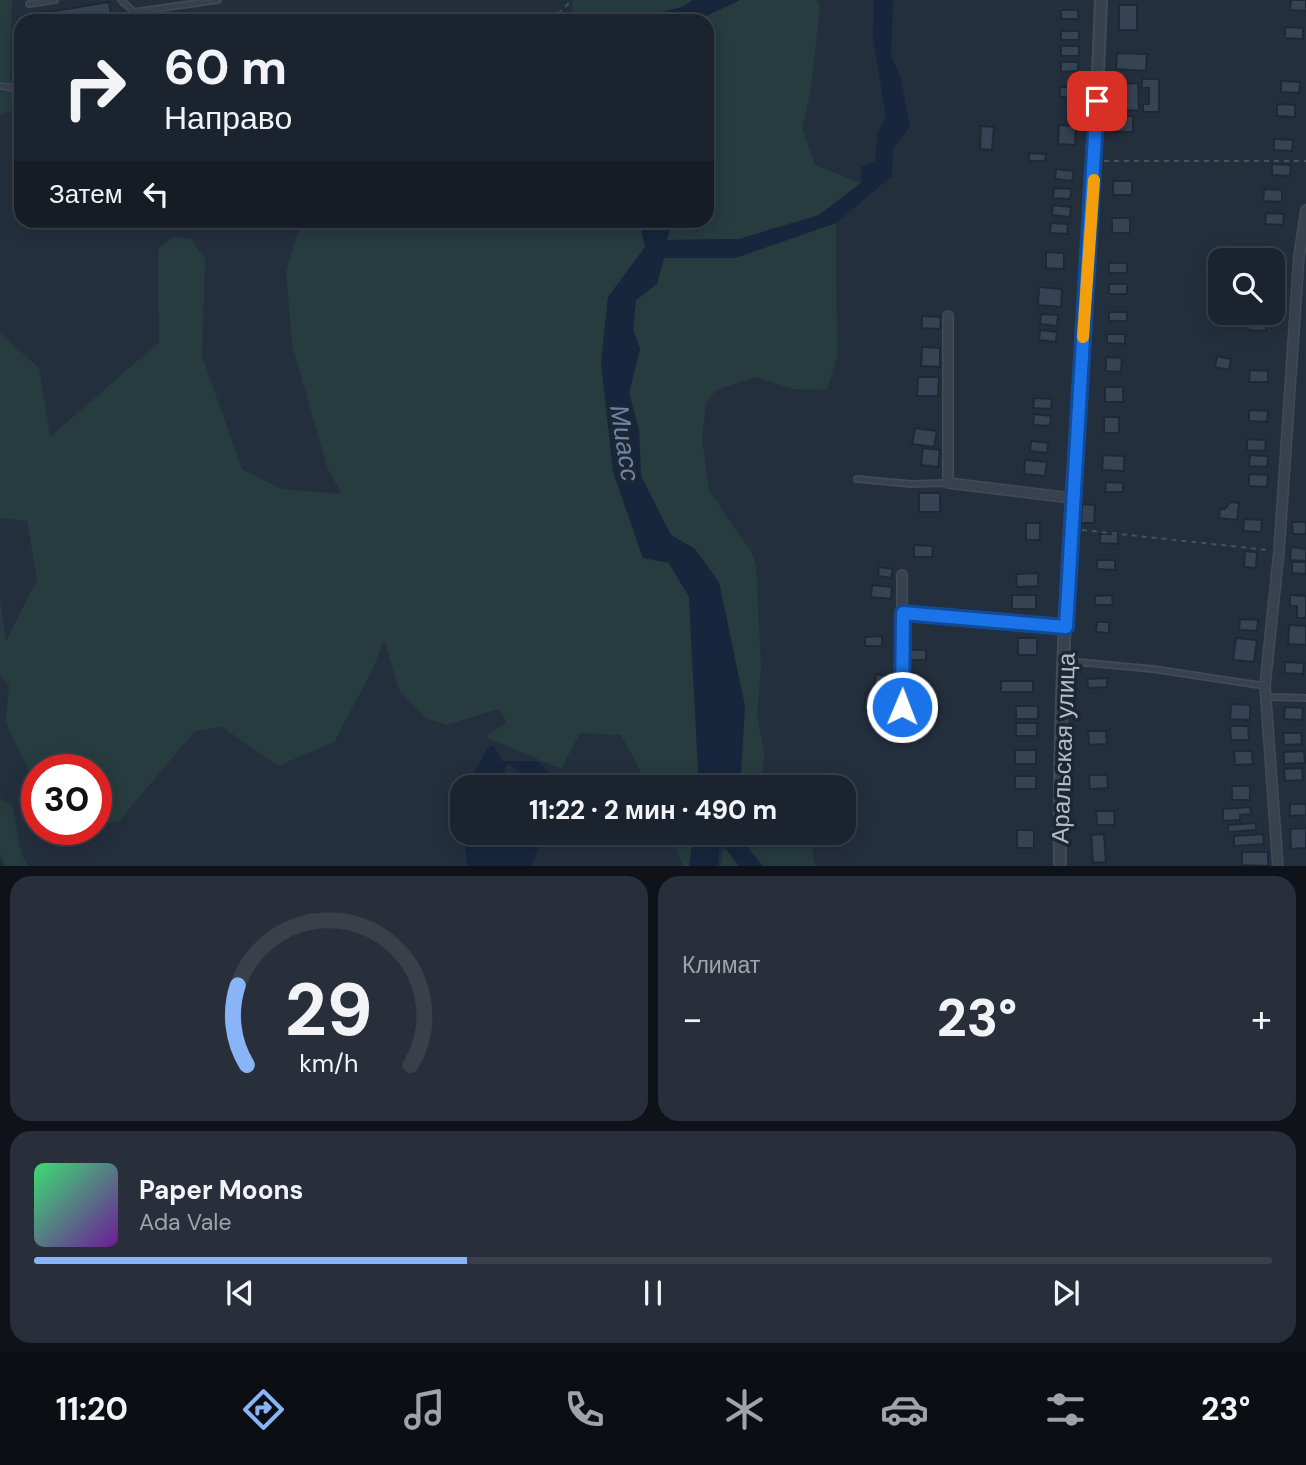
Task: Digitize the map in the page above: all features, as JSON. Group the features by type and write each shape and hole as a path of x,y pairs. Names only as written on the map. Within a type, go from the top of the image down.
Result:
{"street":[{"name":"Аральская улица","path":"1060,866 1059,790 1072,498 1095,161 1101,0"},
{"path":"1278,866 1265,686 1279,551 1299,256 1306,210"},
{"path":"948,316 948,483 1072,498"},
{"path":"902,575 902,707"},
{"path":"903,613 1066,627"}],"lane":[{"path":"29,4 55,0"},
{"path":"121,0 134,12 218,0"},
{"path":"857,479 911,484 948,483"},
{"path":"1065,662 1153,669 1265,686"},
{"path":"1266,697 1306,698"}],"path":[{"path":"558,14 572,0"},
{"path":"1095,161 1306,161"},
{"path":"1071,528 1279,551"}],"green space":[{"path":"0,0 12,0 10,80 14,85 14,110 0,115"},
{"path":"573,0 693,0 682,7 654,14 572,14"},
{"path":"740,0 817,0 820,7 810,94 802,128 815,165 861,183 819,215 739,239 666,240 670,228 714,228 714,14 710,14"},
{"path":"836,223 837,357 827,390 794,389 756,377 716,390 706,403 702,439 709,491 751,551 756,565 761,668 757,715 764,753 762,775 741,775 745,706 695,549 671,535 641,476 639,430 629,393 640,349 633,330 636,300 657,284 664,258 735,258"},
{"path":"302,228 641,228 646,247 608,297 601,363 669,563 689,597 698,775 643,775 621,735 580,733 561,769 486,737 506,722 499,709 446,725 426,718 399,690 384,640 372,671 334,742 278,766 222,727 195,731 119,821 112,823 112,754 21,754 6,723 9,685 0,675 0,601 6,641 37,580 27,521 0,518 0,333 39,368 50,437 159,342 158,249 174,237 191,239 205,259 202,356 242,469 281,489 342,494 328,470 292,345 286,271 296,237"},
{"path":"0,799 13,806 21,854 28,866 5,866 0,854"},
{"path":"675,845 692,845 689,866 683,866"},
{"path":"730,845 811,845 815,866 721,866 723,851"}],"water":[{"path":"693,0 740,0 710,14 654,14 682,7"},
{"name":"Миасс","path":"874,0 893,0 891,56 900,75 910,127 893,149 892,176 836,223 735,258 664,258 657,284 636,300 633,330 640,349 629,393 639,430 641,476 671,535 695,549 719,582 745,706 741,775 698,775 689,597 669,563 643,558 613,472 601,363 608,297 645,247 641,228 670,228 667,240 739,239 819,215 861,183 861,167 875,161 878,132 886,117 873,38"},
{"path":"493,745 502,761 537,761 552,775 525,775 507,763 503,775 473,775 487,749"},
{"path":"466,845 539,845 532,866 467,866"},
{"path":"692,845 720,845 718,866 689,866"},
{"path":"722,845 749,845 763,866 739,866"}],"building":[{"path":"1291,0 1306,0 1306,11 1290,10"},
{"path":"109,2 111,14 35,14"},
{"path":"1119,5 1137,5 1137,30 1119,30"},
{"path":"1061,10 1078,10 1078,19 1061,19"},
{"path":"1285,27 1303,28 1303,39 1285,38"},
{"path":"1061,31 1079,31 1079,40 1061,40"},
{"path":"1061,46 1079,46 1079,56 1061,56"},
{"path":"1117,53 1147,54 1146,71 1116,69"},
{"path":"1061,62 1078,62 1078,71 1061,72"},
{"path":"1142,79 1159,79 1159,112 1143,112 1143,104 1149,104 1149,88 1142,88"},
{"path":"1281,81 1300,82 1299,93 1281,92"},
{"path":"1138,83 1139,110 1121,111 1120,84"},
{"path":"1060,87 1077,87 1077,97 1060,97"},
{"path":"1277,104 1295,105 1295,117 1277,116"},
{"path":"1115,116 1133,116 1133,132 1115,132"},
{"path":"1059,125 1076,126 1075,145 1058,144"},
{"path":"981,126 994,127 992,150 980,149"},
{"path":"1274,139 1293,140 1292,151 1274,150"},
{"path":"1029,153 1046,154 1045,161 1029,161"},
{"path":"1272,164 1291,165 1290,176 1272,175"},
{"path":"1056,169 1074,171 1072,181 1055,179"},
{"path":"1113,181 1132,181 1132,195 1113,195"},
{"path":"1054,188 1072,189 1070,199 1053,198"},
{"path":"1264,189 1282,190 1282,202 1263,201"},
{"path":"1053,205 1071,207 1070,217 1052,215"},
{"path":"1266,213 1284,214 1283,225 1265,224"},
{"path":"1112,218 1130,218 1130,233 1112,233"},
{"path":"1051,223 1068,224 1067,234 1050,233"},
{"path":"1046,252 1064,253 1064,269 1046,268"},
{"path":"1109,263 1127,263 1127,273 1109,273"},
{"path":"1109,284 1127,284 1127,294 1109,294"},
{"path":"1039,287 1062,289 1061,307 1038,305"},
{"path":"1109,312 1127,312 1127,321 1109,321"},
{"path":"1041,314 1058,315 1057,326 1040,324"},
{"path":"922,316 941,317 940,329 922,328"},
{"path":"1248,325 1266,325 1266,331 1248,330"},
{"path":"1040,330 1057,332 1056,342 1039,340"},
{"path":"1107,334 1125,334 1125,344 1107,343"},
{"path":"922,347 940,348 940,367 921,366"},
{"path":"1217,356 1231,359 1229,370 1215,367"},
{"path":"1106,357 1122,358 1121,372 1106,371"},
{"path":"1250,370 1268,371 1268,382 1249,382"},
{"path":"918,377 939,377 938,396 917,396"},
{"path":"1105,387 1123,387 1123,402 1105,402"},
{"path":"1034,398 1052,399 1051,409 1033,408"},
{"path":"1249,410 1268,411 1267,422 1249,421"},
{"path":"1034,414 1051,416 1050,426 1033,425"},
{"path":"1104,417 1119,417 1119,433 1104,433"},
{"path":"915,428 937,431 934,447 912,444"},
{"path":"1247,439 1266,440 1265,451 1247,450"},
{"path":"1031,441 1048,443 1047,453 1030,451"},
{"path":"923,448 940,450 938,467 921,465"},
{"path":"1103,455 1124,456 1124,471 1102,470"},
{"path":"1250,455 1268,456 1267,467 1249,466"},
{"path":"1025,460 1047,462 1045,476 1024,474"},
{"path":"1249,474 1268,475 1267,487 1249,486"},
{"path":"1106,482 1123,483 1123,492 1105,492"},
{"path":"919,493 940,493 940,512 919,512"},
{"path":"1230,502 1239,503 1237,520 1219,518 1220,509 1225,509"},
{"path":"1082,504 1095,505 1094,523 1081,523"},
{"path":"1244,519 1262,520 1261,532 1243,531"},
{"path":"1292,522 1306,522 1306,534 1293,534"},
{"path":"1026,523 1040,523 1040,540 1026,540"},
{"path":"1100,534 1118,534 1118,544 1100,543"},
{"path":"914,545 933,546 932,557 914,557"},
{"path":"1291,547 1306,549 1306,561 1290,560"},
{"path":"1245,551 1257,552 1256,568 1244,567"},
{"path":"1097,560 1115,560 1115,570 1097,569"},
{"path":"1292,562 1306,562 1306,574 1292,573"},
{"path":"879,567 893,569 891,578 878,576"},
{"path":"1038,573 1038,586 1017,587 1016,574"},
{"path":"872,585 892,587 891,599 871,597"},
{"path":"1012,595 1036,595 1036,609 1012,609"},
{"path":"1112,595 1113,605 1095,605 1095,596"},
{"path":"1290,595 1306,596 1306,618 1297,618 1297,606 1290,606"},
{"path":"1240,619 1258,620 1257,631 1239,630"},
{"path":"1097,622 1109,622 1109,633 1096,632"},
{"path":"1289,625 1306,626 1306,645 1288,644"},
{"path":"882,636 882,646 865,646 865,637"},
{"path":"1018,638 1037,638 1037,655 1018,655"},
{"path":"1236,638 1257,640 1254,662 1233,660"},
{"path":"909,650 926,650 926,660 910,660"},
{"path":"1285,662 1304,663 1303,674 1285,673"},
{"path":"876,674 892,677 890,692 873,689"},
{"path":"1107,678 1107,687 1088,688 1087,679"},
{"path":"1001,681 1033,681 1033,692 1001,692"},
{"path":"866,693 889,695 888,712 864,710"},
{"path":"1231,704 1250,705 1250,720 1230,719"},
{"path":"1016,706 1038,706 1038,719 1016,719"},
{"path":"1285,707 1303,708 1302,720 1284,719"},
{"path":"1016,723 1037,723 1037,736 1016,736"},
{"path":"1230,726 1248,726 1249,740 1231,740"},
{"path":"1088,731 1106,731 1107,744 1089,745"},
{"path":"1283,733 1301,733 1302,744 1284,745"},
{"path":"1015,750 1036,750 1036,764 1015,764"},
{"path":"1234,751 1252,751 1253,764 1235,765"},
{"path":"1304,751 1305,763 1284,764 1284,752"},
{"path":"1302,768 1303,780 1285,781 1284,769"},
{"path":"1089,775 1107,775 1108,788 1090,789"},
{"path":"1015,776 1036,776 1036,789 1015,789"},
{"path":"1232,786 1250,786 1250,800 1232,800"},
{"path":"1290,804 1306,804 1306,815 1290,816"},
{"path":"1250,807 1251,814 1240,815 1240,820 1223,821 1223,809"},
{"path":"1096,811 1114,811 1115,825 1097,825"},
{"path":"1256,823 1256,830 1228,832 1228,825"},
{"path":"1306,828 1306,848 1291,849 1290,829"},
{"path":"1017,830 1034,830 1034,848 1017,848"},
{"path":"1104,834 1106,862 1093,863 1091,835"},
{"path":"1263,834 1264,844 1234,846 1234,836"},
{"path":"1242,852 1268,852 1268,866 1242,865"}],"slow traffic":[{"path":"1083,337 1094,180"}],"route":[{"path":"902,707 903,613 1066,627 1097,101"}]}
